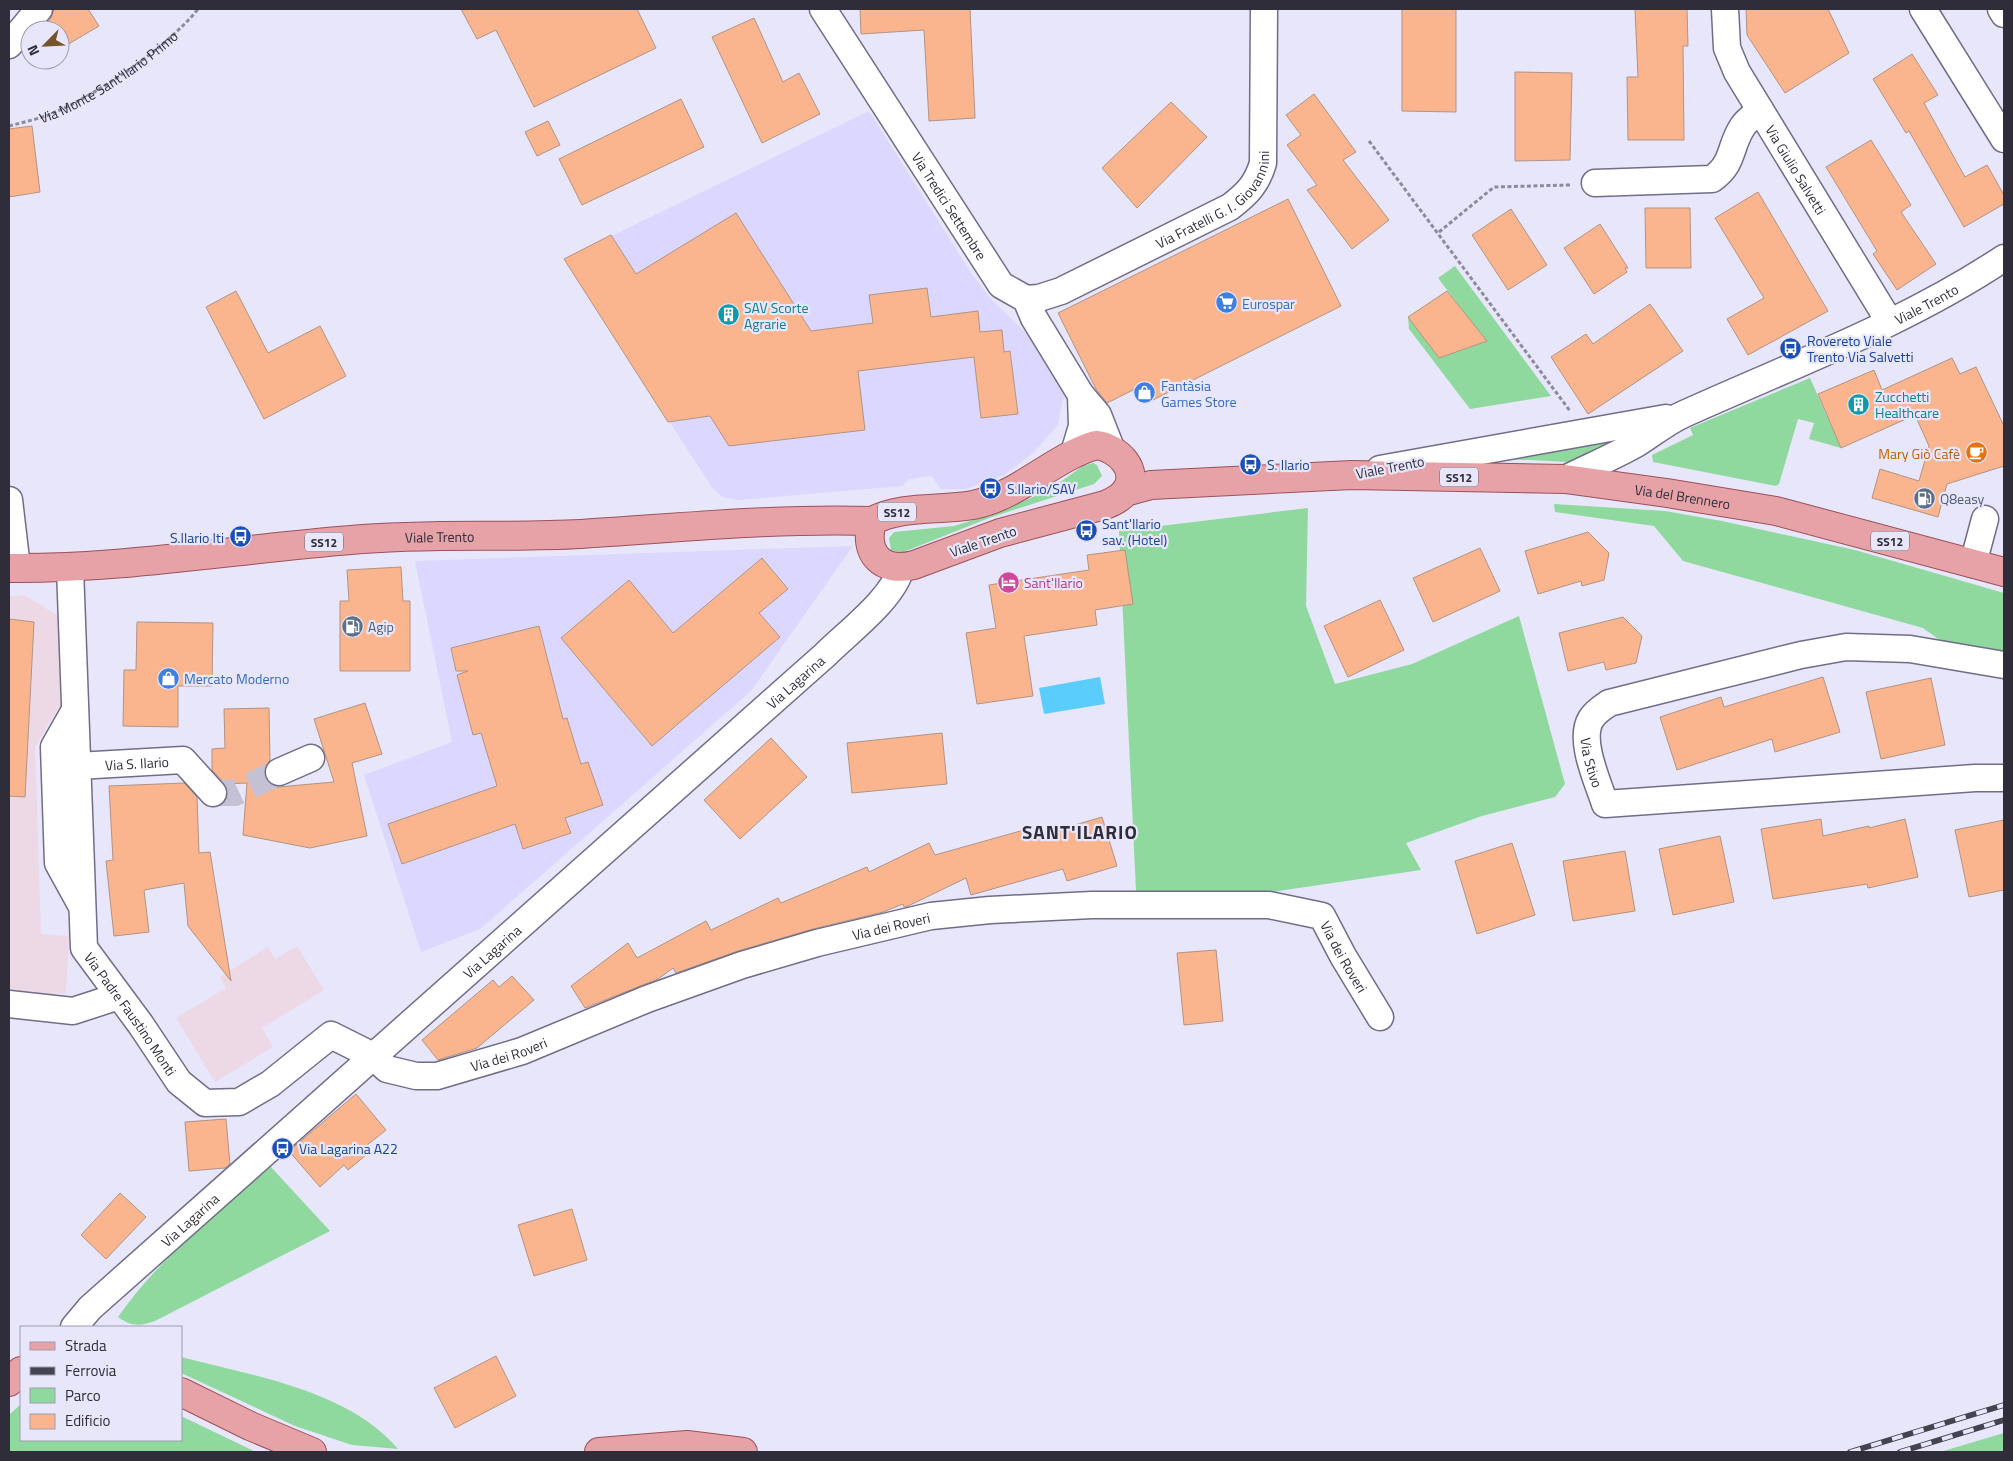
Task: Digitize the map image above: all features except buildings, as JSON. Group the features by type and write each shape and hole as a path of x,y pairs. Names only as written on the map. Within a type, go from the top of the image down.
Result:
{"main road":[{"name":"Viale Trento","path":"13,568 70,568 352,539 579,534 832,519 872,521 887,513 973,505 996,498 1018,488 1074,453 1096,445 1111,448"},
{"path":"1111,448 1125,460 1130,472 1130,482 1125,492"},
{"name":"Viale Trento","path":"901,568 1000,533 1105,506 1125,492 1151,486 1352,475"},
{"name":"Via del Brennero","path":"1352,475 1565,479 1667,493 1776,511 2004,572"},
{"name":"SS12","path":"872,521 869,533 878,559 887,566 901,568"},
{"path":"9,1382 20,1372"},
{"path":"182,1392 250,1426 312,1452"},
{"path":"599,1452 688,1445 743,1452"}],"street":[{"path":"9,45 39,9"},
{"name":"Via Tredici Settembre","path":"823,9 1001,286 1026,299"},
{"name":"Via Fratelli G. I. Giovannini","path":"1026,299 1039,298 1060,291 1230,207 1248,193 1259,179 1263,163 1264,9"},
{"name":"Via Giulio Salvetti","path":"1725,9 1727,48 1737,72 1889,321"},
{"path":"1923,9 2004,138"},
{"path":"2001,9 2004,14"},
{"path":"1587,184 1712,179 1722,172 1729,162 1743,126 1760,110"},
{"name":"Viale Trento","path":"1565,479 1634,445 1682,415 1817,356 1889,321 1963,283 2004,258"},
{"path":"1026,299 1034,318 1081,395 1098,415 1106,430 1111,448"},
{"path":"1074,453 1082,426 1081,395"},
{"name":"Viale Trento","path":"1352,475 1480,450 1587,433 1682,415"},
{"path":"9,500 13,568"},
{"path":"1973,564 1985,519"},
{"name":"Via Padre Faustino Monti","path":"70,568 84,948 141,1025 179,1082 205,1103 239,1102 270,1084 331,1035 373,1056"},
{"name":"Via Lagarina","path":"75,1326 90,1308 824,655 884,598 898,581 901,568"},
{"name":"Via Stivo","path":"2004,665 1910,649 1846,647 1801,655 1609,703 1590,719 1586,736 1605,804 1975,778 2004,778"},
{"path":"75,710 54,746 58,863 82,907"},
{"path":"279,772 311,758"},
{"name":"Via S. Ilario","path":"77,766 183,760 213,793"},
{"name":"Via dei Roveri","path":"373,1056 387,1069 416,1076 438,1076 522,1050 693,982 816,943 931,916 990,910 1092,905 1269,905 1322,916 1343,956 1380,1017"},
{"path":"9,1004 73,1011 119,996"}],"path":[{"name":"Via Monte Sant'Ilario Primo","path":"9,126 53,113 101,87 158,47 198,9"},
{"path":"1369,141 1439,232 1587,433"},
{"path":"1439,232 1494,187 1587,184"}],"shaded area":[{"path":"869,111 971,273 990,298 1029,336 1068,397 1063,399 1058,425 1033,453 1004,475 966,489 941,489 931,476 910,479 902,486 737,500 723,497 713,489 564,259"},
{"path":"853,546 751,691 480,929 421,952 364,775 452,742 415,561"},
{"path":"24,595 60,617 65,696 35,747 41,934 69,936 66,993 26,996 9,994 9,597"},
{"path":"297,946 324,990 262,1028 273,1047 215,1082 176,1018 226,988 220,977 268,947 275,959"}],"green space":[{"path":"1455,266 1551,396 1470,409 1409,329 1408,317 1439,358 1486,341 1438,278"},
{"path":"1810,378 1841,448 1809,439 1814,423 1798,419 1779,484 1776,486 1653,462 1652,455 1693,435 1690,428"},
{"path":"1636,435 1568,462 1486,458"},
{"path":"1093,463 1097,465 1102,476 1094,484 989,518 901,553 891,550 889,538 894,532 954,526 996,513 1049,490 1083,466"},
{"path":"1554,504 1665,511 1722,521 1855,550 2004,593 2004,658 1952,649 1923,628 1683,561 1654,526 1555,512"},
{"path":"1308,508 1306,606 1335,684 1412,664 1519,616 1565,784 1555,797 1482,816 1406,843 1421,870 1137,912 1119,531"},
{"path":"270,1166 330,1231 155,1321 136,1325 118,1317 170,1256"},
{"path":"182,1357 268,1379 326,1399 353,1412 377,1429 398,1449 352,1445 295,1426 182,1373"},
{"path":"20,1405 20,1441 182,1441 182,1416 256,1452 9,1452 9,1415"},
{"path":"2004,1433 2004,1452 1940,1452"}],"water":[{"path":"1100,677 1105,704 1044,714 1039,688"}],"tunnel":[{"path":"213,793 235,793 279,772"}],"railway":[{"path":"1850,1452 2004,1405"},
{"path":"1900,1452 2004,1420"}],"place":[{"name":"Eurospar","path":"1226,303"},
{"name":"SAV Scorte Agrarie","path":"728,315"},
{"name":"Rovereto Viale Trento Via Salvetti","path":"1791,348"},
{"name":"Fantàsia Games Store","path":"1145,393"},
{"name":"Zucchetti Healthcare","path":"1859,404"},
{"name":"Mary Giò Cafè","path":"1976,453"},
{"name":"S. Ilario","path":"1251,464"},
{"name":"S.Ilario/SAV","path":"991,488"},
{"name":"Q8easy","path":"1924,498"},
{"name":"Sant'Ilario sav. (Hotel)","path":"1086,531"},
{"name":"S.Ilario Iti","path":"240,537"},
{"name":"Sant'Ilario","path":"1008,582"},
{"name":"Agip","path":"352,626"},
{"name":"Mercato Moderno","path":"168,678"},
{"name":"Via Lagarina A22","path":"283,1148"}],"district":[{"name":"SANT'ILARIO","path":"1080,831"}]}
